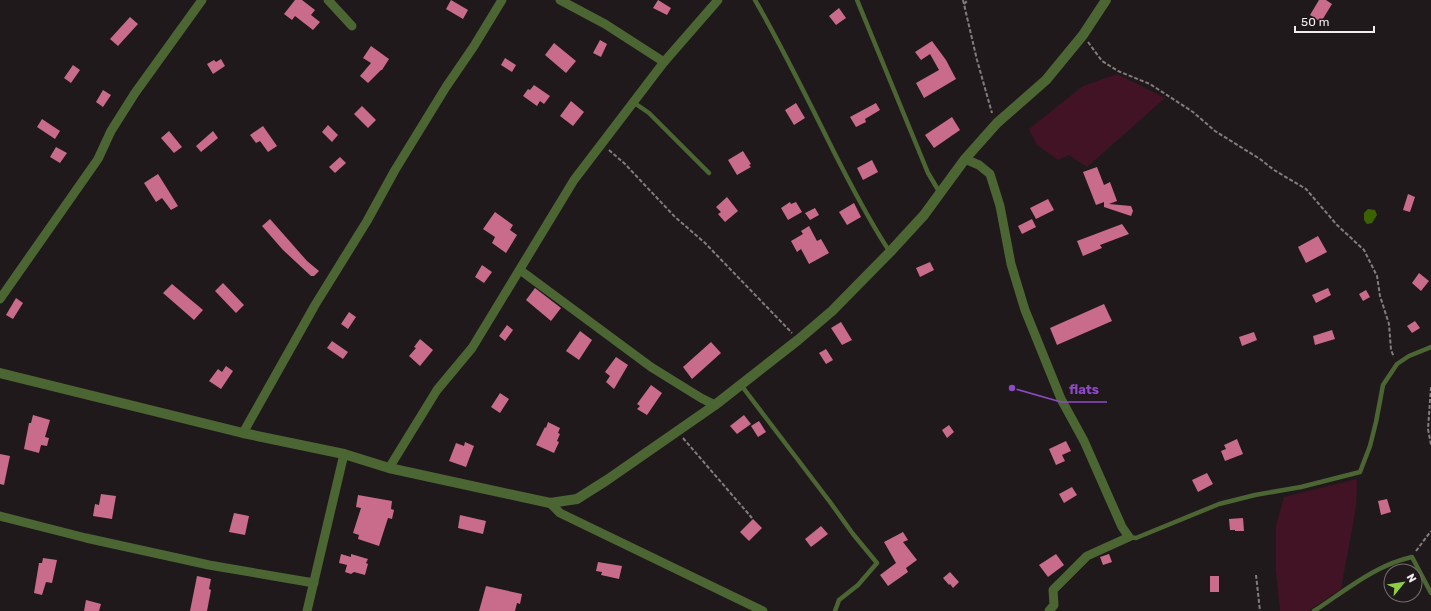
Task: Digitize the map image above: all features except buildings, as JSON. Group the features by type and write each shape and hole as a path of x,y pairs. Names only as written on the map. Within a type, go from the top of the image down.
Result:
{"street":[{"path":"0,299 98,159 111,131 135,93 202,0"},
{"path":"328,0 352,26"},
{"path":"243,433 315,305 367,221 395,170 502,0"},
{"path":"560,0 605,24 664,62"},
{"path":"389,468 437,390 472,348 574,180 664,62 718,0"},
{"path":"0,372 243,433 344,454 389,468 550,503 577,499 715,405 798,340 832,310 890,252 924,215 941,194 965,159 997,123 1046,80 1083,35 1106,0"},
{"path":"965,159 979,165 990,174 1000,206 1011,264 1025,310 1061,399 1084,442 1122,527 1129,537 1087,556 1053,590 1054,605 1049,611"},
{"path":"520,270 651,367 715,405"},
{"path":"308,611 344,454"},
{"path":"550,503 560,513 763,611"},
{"path":"0,516 86,538 209,565 314,583"}],"lane":[{"path":"755,0 778,38 862,206 876,232 890,252"},
{"path":"857,0 928,173 941,194"},
{"path":"633,102 649,113 709,173"},
{"path":"1129,537 1136,538 1219,504 1255,495 1301,487 1360,472 1370,446 1383,385 1397,364 1409,356 1431,347"},
{"path":"741,385 853,534 877,563 858,585 839,600 835,611"},
{"path":"1314,611 1375,571 1396,561 1412,557 1431,593"}],"path":[{"path":"963,0 977,60 994,118 997,123"},
{"path":"964,4 968,0"},
{"path":"1083,35 1102,61 1118,71 1150,84 1193,112 1215,131 1306,189 1337,225 1364,250 1377,276 1380,296 1389,324 1391,350 1397,364"},
{"path":"602,144 625,164 675,217 705,243 798,340"},
{"path":"1431,387 1428,429 1431,445"},
{"path":"676,431 752,518"},
{"path":"1412,557 1431,532"},
{"path":"1256,575 1260,611"}],"shaded area":[{"path":"1117,74 1165,98 1087,167 1069,155 1058,160 1037,145 1029,129 1083,86"},
{"path":"1368,209 1375,210 1377,215 1372,223 1367,224 1364,220 1364,213"},
{"path":"1357,479 1356,507 1341,589 1308,611 1280,611 1276,572 1276,526 1284,497"}],"place":[{"name":"flats","path":"1012,388"}]}
